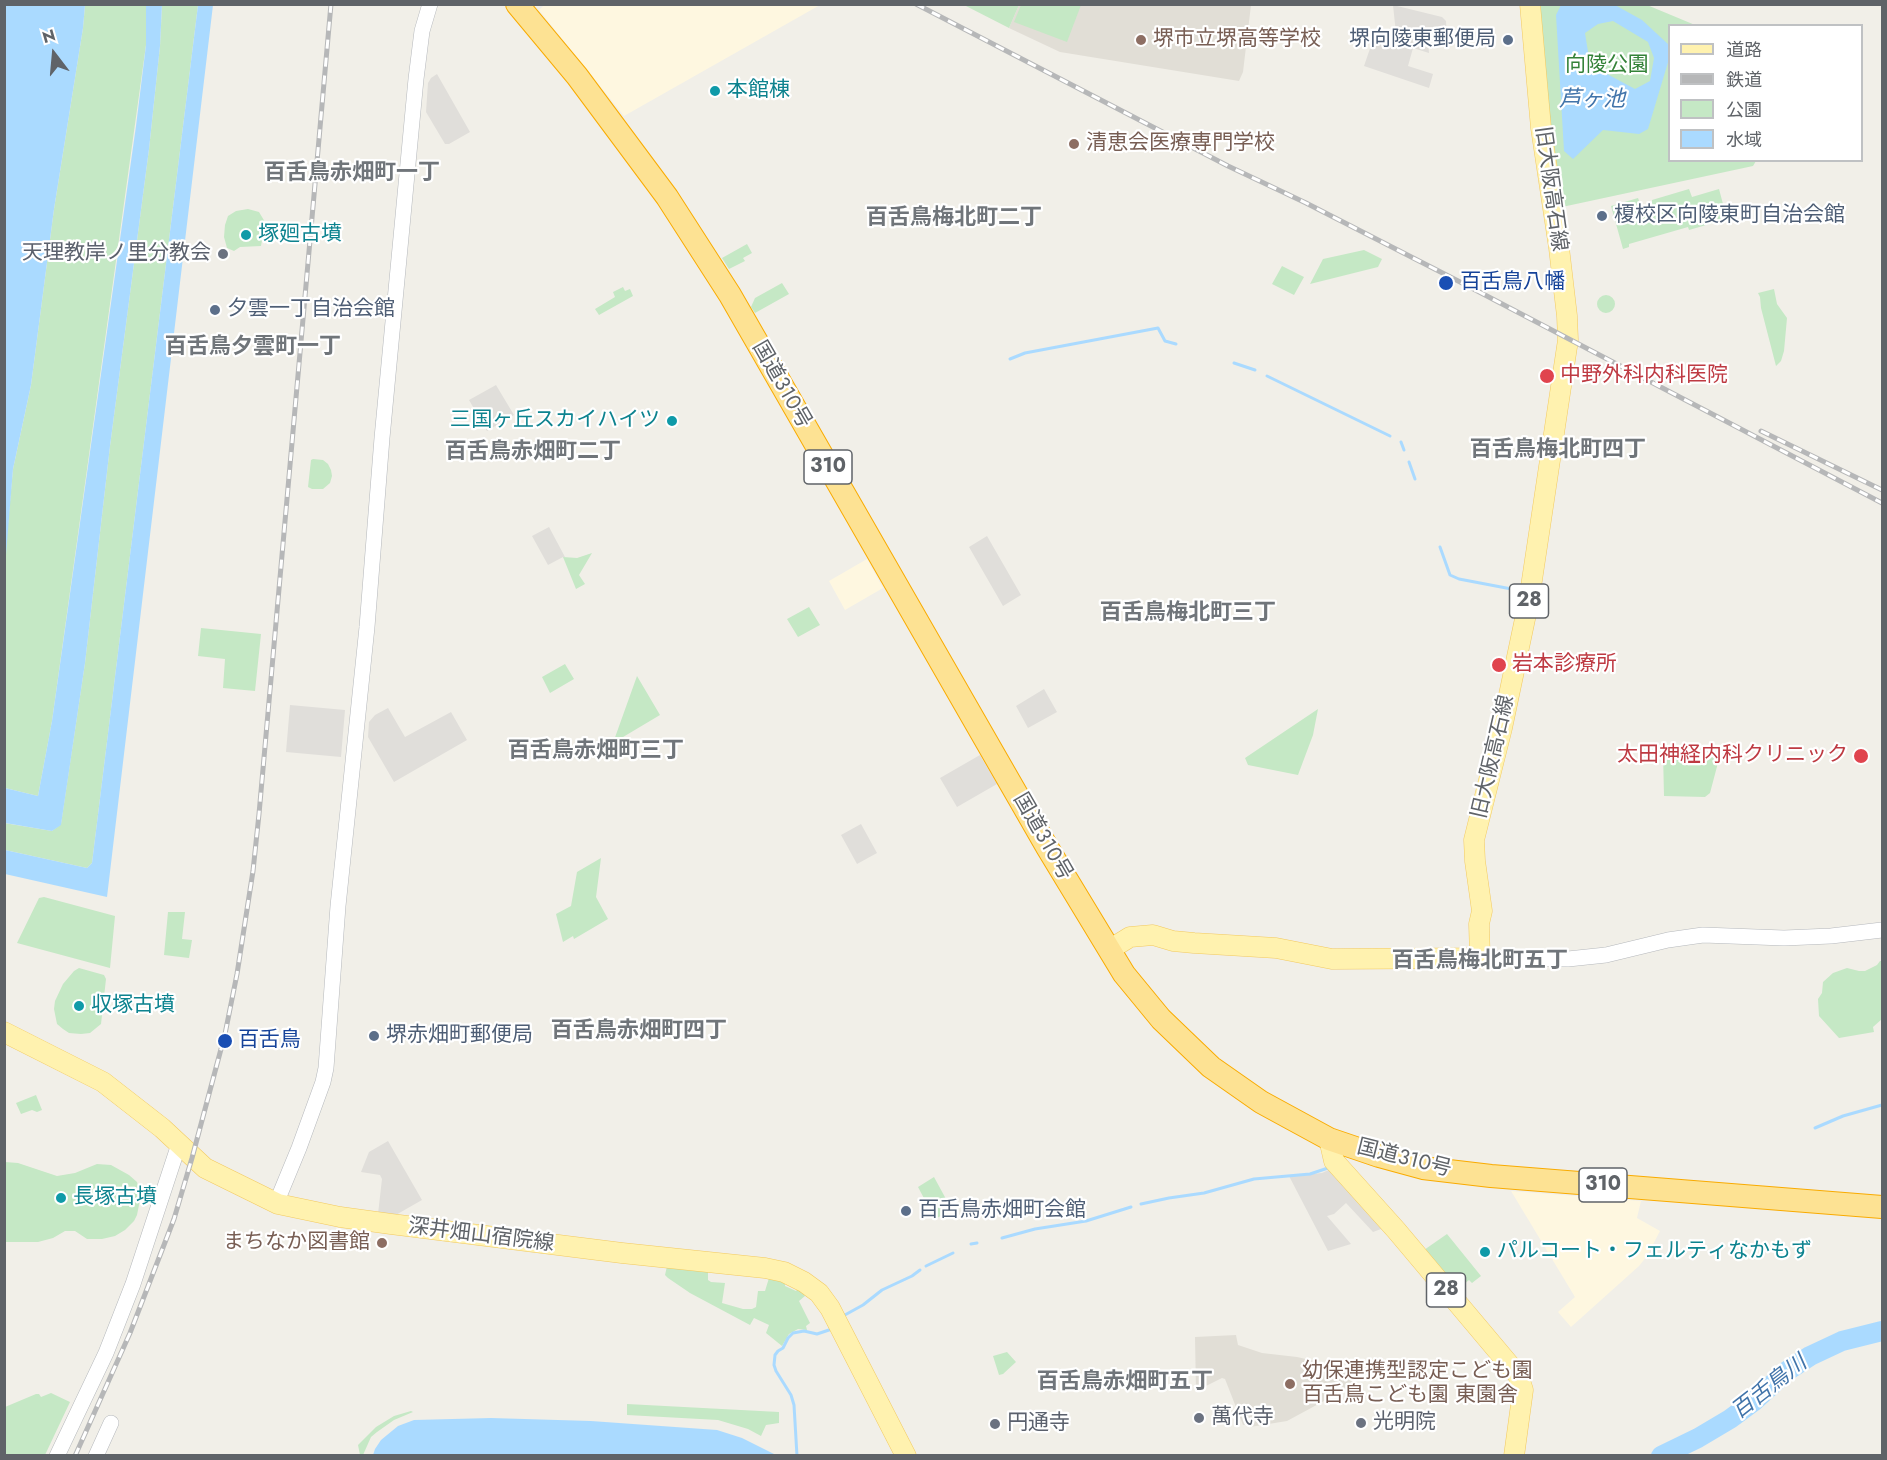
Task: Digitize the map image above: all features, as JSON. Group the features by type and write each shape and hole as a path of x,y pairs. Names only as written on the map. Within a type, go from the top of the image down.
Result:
{"highway":[{"name":"国道310号","path":"517,4 577,76 667,197 724,286 1058,864 1129,981 1161,1019 1211,1067 1261,1102 1329,1139 1423,1168 1491,1176 1882,1207"}],"main road":[{"name":"旧大阪高石線","path":"1480,957 1479,924 1482,910 1474,840 1502,728 1529,600 1568,340 1571,285 1541,128 1530,4"},
{"path":"1109,950 1130,937 1153,935 1173,941 1276,948 1332,958 1480,957"},
{"name":"深井畑山宿院線","path":"4,1032 103,1082 162,1128 211,1173 278,1204 340,1217 470,1235 784,1272 819,1293 830,1308 906,1455"},
{"name":"28","path":"1329,1139 1334,1161 1396,1230 1518,1375 1523,1390 1514,1455"}],"street":[{"path":"278,1204 323,1082 326,1068 338,906 367,627 415,87 422,31 430,4"},
{"path":"1480,957 1568,959 1606,955 1694,936 1784,938 1831,936 1882,930"},
{"path":"57,1455 105,1353 133,1284 179,1144"},
{"path":"96,1455 111,1423"}],"shaded area":[{"path":"545,4 820,5 624,116 539,10"},
{"name":"堺市立堺高等学校","path":"1019,5 1251,5 1243,72 1239,81 1060,52 1009,28"},
{"path":"1393,5 1442,17 1446,21 1447,39 1428,40 1429,53 1413,48 1408,66 1433,74 1429,88 1364,66 1374,37 1397,43"},
{"path":"437,74 470,132 449,144 445,144 426,112 428,83"},
{"path":"496,385 514,415 487,431 469,400"},
{"path":"549,527 565,557 548,565 532,536"},
{"path":"987,536 1021,595 1003,606 969,547"},
{"path":"867,559 883,588 845,610 829,581"},
{"path":"1044,689 1057,712 1028,728 1016,706"},
{"path":"290,705 345,710 341,757 286,752"},
{"path":"388,708 405,737 451,712 467,740 394,782 368,737 369,722 375,715"},
{"path":"980,755 997,784 957,807 940,778"},
{"path":"861,824 877,853 857,864 841,835"},
{"path":"388,1141 422,1200 394,1216 378,1214 382,1179 380,1175 361,1172 369,1152"},
{"path":"1333,1168 1382,1225 1381,1229 1373,1232 1346,1203 1334,1214 1327,1216 1351,1244 1328,1251 1289,1176 1322,1173"},
{"path":"1511,1191 1641,1201 1637,1218 1660,1231 1639,1266 1571,1327 1558,1312 1575,1297"},
{"name":"幼保連携型認定こども園 百舌鳥こども園 東園舎","path":"1236,1335 1238,1345 1262,1353 1297,1357 1355,1370 1361,1368 1360,1376 1348,1388 1287,1421 1250,1427 1249,1424 1243,1425 1225,1379 1222,1378 1196,1391 1195,1337"}],"green space":[{"path":"1021,4 1081,5 1067,42 1014,22"},
{"path":"85,5 146,5 146,45 52,721 38,796 5,788 4,567 13,469 31,385 54,209"},
{"path":"162,5 198,5 92,863 87,868 5,850 4,823 52,831 61,824 85,663 110,446 149,149"},
{"path":"964,5 1019,5 1009,28"},
{"name":"向陵公園","path":"1540,5 1647,5 1693,24 1668,24 1668,162 1755,162 1753,166 1562,207 1550,128"},
{"path":"1689,189 1692,197 1719,189 1727,219 1689,230 1688,227 1629,244 1629,247 1623,249 1611,206 1638,198 1641,206 1652,203 1652,200"},
{"path":"248,209 259,212 265,222 261,246 240,247 234,251 227,248 224,237 228,216 236,211"},
{"path":"747,244 752,253 743,258 745,261 729,269 722,258"},
{"path":"1364,250 1382,259 1378,267 1310,284 1323,259"},
{"path":"1282,266 1304,277 1294,295 1272,284"},
{"path":"782,283 789,294 755,313 751,307 755,298"},
{"path":"623,287 625,291 630,289 633,296 599,315 595,309 615,297 613,292"},
{"path":"1774,289 1777,304 1787,318 1784,351 1781,361 1776,366 1758,293"},
{"path":"1602,295 1610,295 1615,300 1613,311 1602,313 1597,308 1597,300"},
{"path":"313,459 323,460 331,470 330,483 323,489 308,487"},
{"path":"592,553 579,575 585,584 576,589 563,557 577,558"},
{"path":"809,607 820,625 798,637 787,619"},
{"path":"201,628 261,634 255,691 223,688 225,659 198,656"},
{"path":"565,664 574,679 550,693 542,677"},
{"path":"637,676 660,715 613,743"},
{"path":"1318,709 1313,735 1298,775 1248,765 1245,758"},
{"path":"1665,745 1719,759 1710,793 1705,797 1664,796 1663,753"},
{"path":"601,858 596,897 608,919 574,939 573,936 563,942 556,914 571,906 577,872"},
{"path":"44,897 115,916 110,968 17,943 39,898"},
{"path":"168,912 185,912 182,939 192,940 189,958 164,955"},
{"path":"1882,961 1882,1019 1873,1027 1874,1032 1839,1038 1819,1016 1818,999 1822,993 1823,982 1833,973 1847,968 1865,971"},
{"path":"79,968 104,975 106,979 101,1024 90,1033 81,1034 69,1033 57,1024 54,1009 63,984"},
{"path":"36,1095 42,1110 37,1112 32,1110 21,1114 16,1103"},
{"path":"5,1162 18,1163 57,1176 75,1173 97,1164 111,1165 137,1182 141,1195 137,1215 125,1230 115,1236 102,1239 87,1239 75,1231 65,1231 53,1238 38,1242 5,1242"},
{"path":"934,1177 952,1210 935,1219 918,1187"},
{"path":"1447,1234 1481,1276 1472,1283 1469,1280 1458,1289 1424,1250"},
{"path":"668,1262 708,1272 708,1280 711,1282 725,1283 722,1303 743,1309 756,1307 758,1291 765,1291 769,1278 785,1282 785,1286 796,1291 799,1287 805,1296 799,1301 810,1323 806,1326 807,1330 798,1329 789,1334 782,1346 766,1333 769,1325 754,1318 750,1325 690,1293 668,1278 665,1275"},
{"path":"1007,1352 1016,1362 999,1375 993,1356"},
{"path":"51,1393 70,1402 45,1455 5,1455 5,1407 36,1394 41,1397"},
{"path":"627,1404 779,1412 779,1423 766,1425 761,1436 748,1429 718,1420 627,1415"},
{"path":"413,1412 394,1420 371,1437 363,1455 360,1455 358,1445 376,1427 394,1416"}],"water":[{"path":"5,4 85,5 54,209 31,385 13,469 5,567"},
{"path":"146,5 162,5 149,149 110,446 85,663 61,825 52,831 5,823 5,788 38,796 52,721 136,126 146,45"},
{"path":"198,5 213,5 107,897 5,874 5,850 87,868 92,863"},
{"name":"芦ヶ池","path":"1561,5 1615,5 1642,20 1668,44 1668,62 1648,129 1639,134 1603,130 1573,159 1564,151 1556,15","holes":["1613,21 1648,42 1654,58 1650,81 1635,89 1594,67 1589,58 1585,33 1598,24"]},
{"path":"491,1418 591,1421 717,1430 742,1438 776,1455 373,1455 381,1440 398,1426 414,1420"}],"waterway":[{"path":"1010,359 1025,353 1158,328 1165,341 1176,344"},
{"path":"1234,363 1255,370"},
{"path":"1267,376 1390,436"},
{"path":"1401,442 1404,450"},
{"path":"1409,462 1415,479"},
{"path":"1440,547 1450,575 1459,579 1522,591"},
{"path":"1815,1128 1843,1116 1882,1105"},
{"path":"1141,1204 1204,1193 1254,1179 1310,1174 1328,1168"},
{"path":"1002,1238 1035,1229 1086,1221 1131,1207"},
{"path":"971,1244 977,1243"},
{"path":"926,1266 953,1253"},
{"path":"843,1316 863,1305 882,1290 920,1270"},
{"path":"797,1456 794,1405 791,1395 776,1371 775,1355 793,1333 804,1331 817,1334 832,1329"},
{"name":"百舌鳥川","path":"1661,1456 1730,1419 1753,1402 1787,1371 1810,1356 1842,1341 1882,1331"}],"railway":[{"path":"75,1456 130,1333 174,1219 225,1034 237,974 253,871 259,814 331,4"},
{"path":"916,4 1228,166 1464,284 1882,503"},
{"path":"1761,431 1882,490"}],"place":[{"name":"堺市立堺高等学校","path":"1141,40"},
{"name":"堺向陵東郵便局","path":"1508,40"},
{"name":"本館棟","path":"715,91"},
{"name":"清恵会医療専門学校","path":"1074,144"},
{"name":"榎校区向陵東町自治会館","path":"1602,216"},
{"name":"塚廻古墳","path":"246,235"},
{"name":"天理教岸ノ里分教会","path":"223,254"},
{"name":"百舌鳥八幡","path":"1446,283"},
{"name":"夕雲一丁自治会館","path":"215,310"},
{"name":"中野外科内科医院","path":"1547,376"},
{"name":"三国ヶ丘スカイハイツ","path":"672,421"},
{"name":"岩本診療所","path":"1499,665"},
{"name":"太田神経内科クリニック","path":"1861,756"},
{"name":"収塚古墳","path":"79,1006"},
{"name":"堺赤畑町郵便局","path":"374,1036"},
{"name":"百舌鳥","path":"225,1041"},
{"name":"長塚古墳","path":"61,1198"},
{"name":"百舌鳥赤畑町会館","path":"906,1211"},
{"name":"まちなか図書館","path":"382,1243"},
{"name":"パルコート・フェルティなかもず","path":"1485,1252"},
{"name":"幼保連携型認定こども園 百舌鳥こども園 東園舎","path":"1290,1384"},
{"name":"萬代寺","path":"1199,1418"},
{"name":"光明院","path":"1361,1423"},
{"name":"円通寺","path":"995,1424"}],"district":[{"name":"百舌鳥赤畑町一丁","path":"352,174"},
{"name":"百舌鳥梅北町二丁","path":"954,219"},
{"name":"百舌鳥夕雲町一丁","path":"253,348"},
{"name":"百舌鳥梅北町四丁","path":"1558,451"},
{"name":"百舌鳥赤畑町二丁","path":"533,453"},
{"name":"百舌鳥梅北町三丁","path":"1188,614"},
{"name":"百舌鳥赤畑町三丁","path":"596,752"},
{"name":"百舌鳥梅北町五丁","path":"1480,962"},
{"name":"百舌鳥赤畑町四丁","path":"639,1032"},
{"name":"百舌鳥赤畑町五丁","path":"1125,1383"}]}
